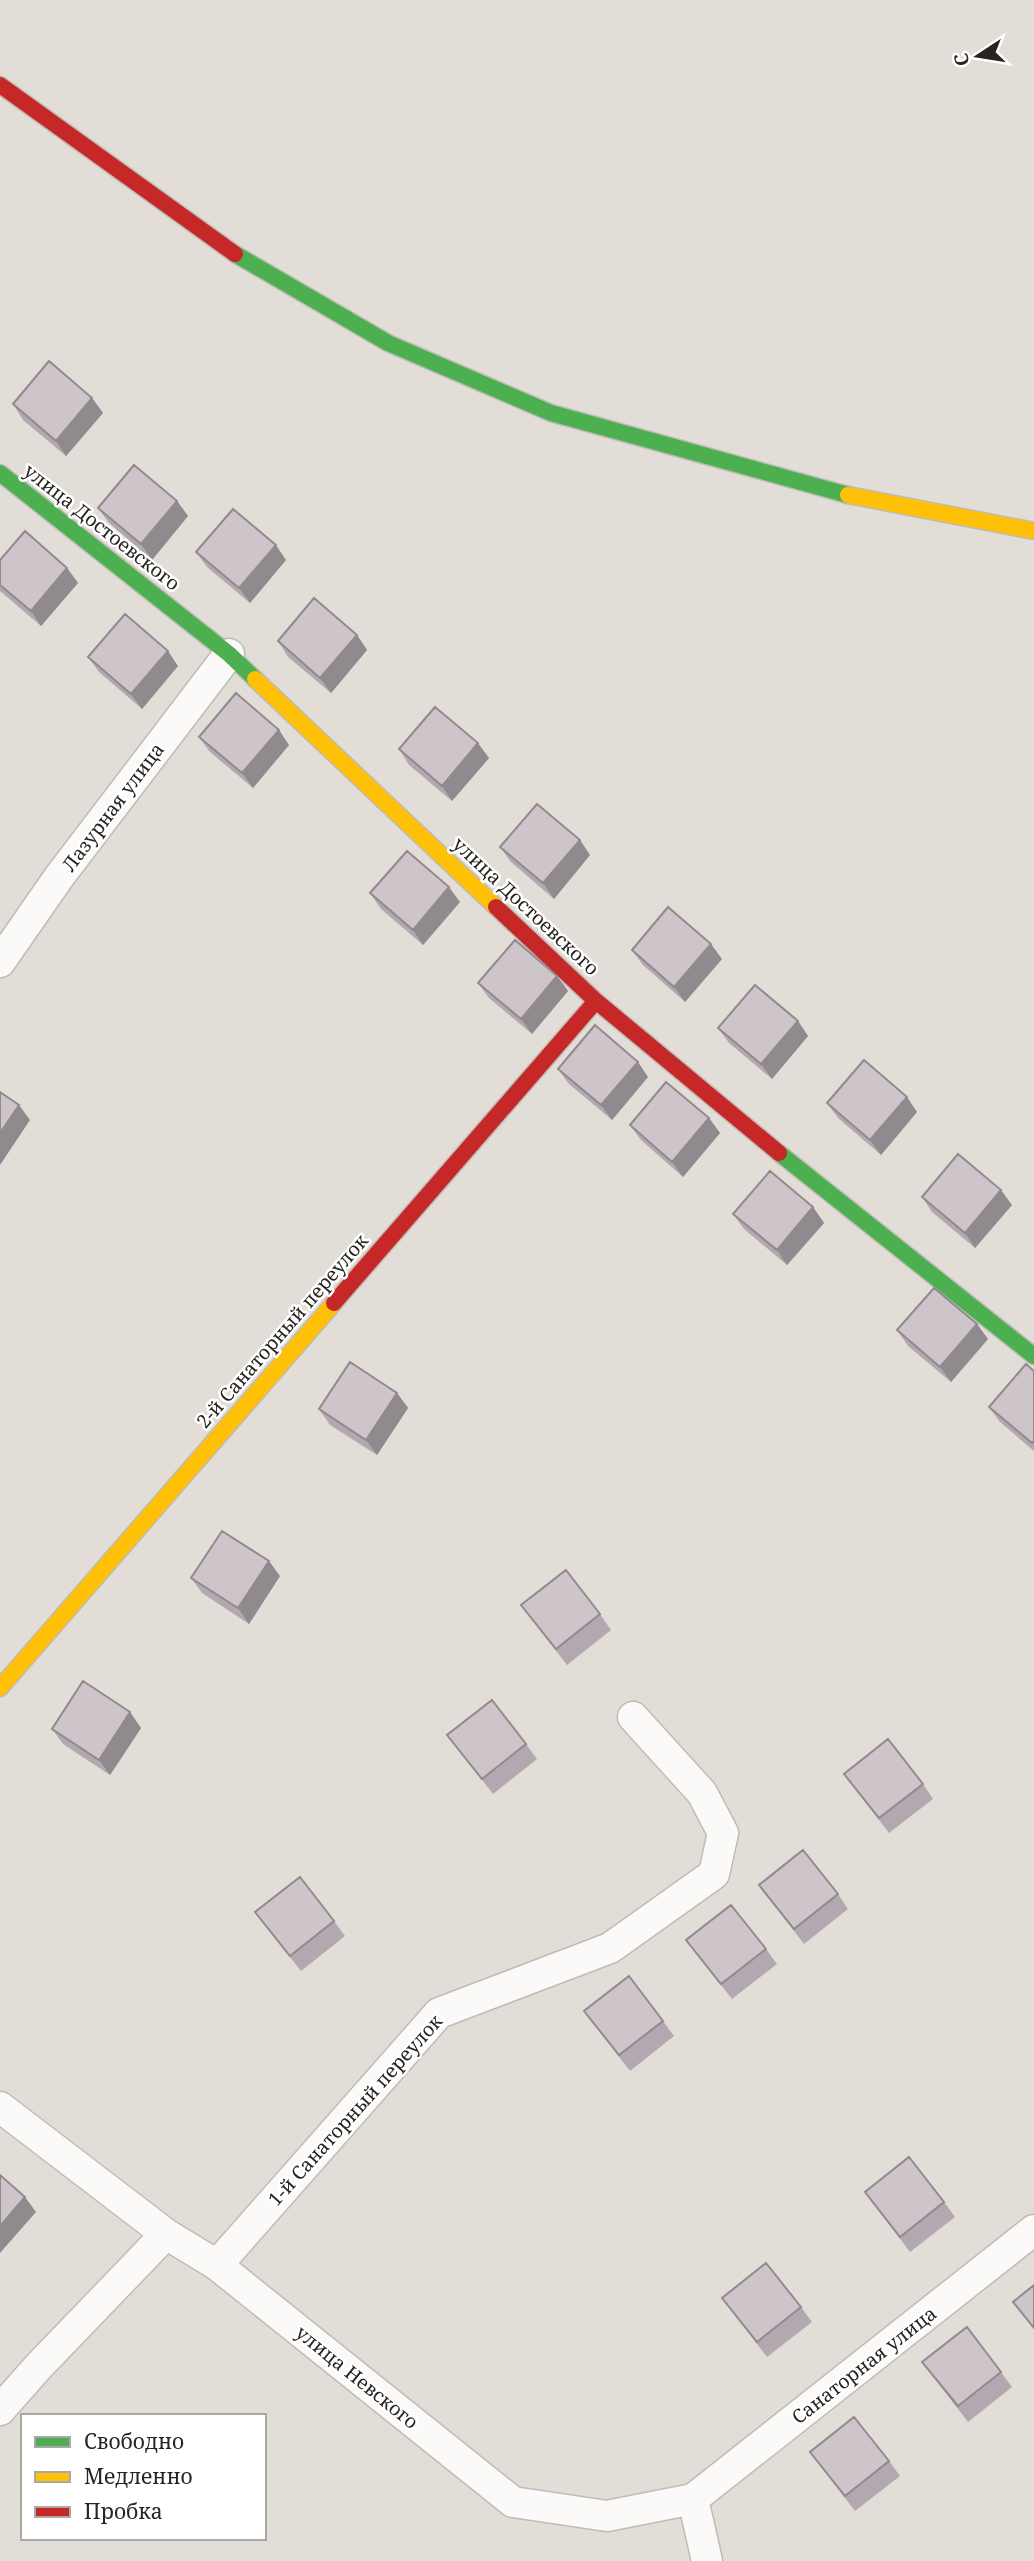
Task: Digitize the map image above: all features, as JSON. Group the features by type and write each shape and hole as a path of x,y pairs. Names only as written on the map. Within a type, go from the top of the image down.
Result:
{"street":[{"path":"0,85 233,253 388,343 551,413 869,501 1034,531"},
{"name":"улица Достоевского","path":"0,473 229,654 596,1001 838,1201 1034,1356"},
{"name":"Лазурная улица","path":"0,962 60,877 229,654"},
{"name":"2-й Санаторный переулок","path":"0,1688 596,1001"},
{"name":"1-й Санаторный переулок","path":"217,2265 439,2013 610,1948 714,1874 723,1833 718,1823 702,1793 633,1717"},
{"name":"улица Невского","path":"0,2107 166,2234 217,2265 513,2502 607,2516 693,2499"},
{"name":"Санаторная улица","path":"693,2499 1034,2230"},
{"path":"0,2410 166,2234"},
{"path":"693,2499 707,2561"}],"building":[{"path":"49,361 92,398 56,441 13,404"},
{"path":"134,465 177,501 141,544 98,508"},
{"path":"233,509 276,545 239,588 196,552"},
{"path":"25,531 67,568 31,611 0,585 0,560"},
{"path":"314,598 357,635 320,678 278,641"},
{"path":"125,614 168,651 131,694 88,657"},
{"path":"236,693 279,730 242,773 199,737"},
{"path":"435,707 478,743 442,786 399,749"},
{"path":"537,804 580,840 543,883 500,847"},
{"path":"407,851 449,887 413,930 370,893"},
{"path":"668,907 711,944 674,987 632,950"},
{"path":"515,940 557,976 521,1019 478,983"},
{"path":"755,985 798,1021 761,1064 718,1028"},
{"path":"595,1025 638,1062 601,1105 558,1069"},
{"path":"864,1060 907,1097 870,1140 827,1103"},
{"path":"666,1082 709,1118 672,1162 630,1125"},
{"path":"0,1092 19,1105 0,1133"},
{"path":"958,1154 1001,1190 965,1233 922,1197"},
{"path":"770,1171 813,1207 777,1250 733,1214"},
{"path":"934,1288 977,1324 940,1367 897,1330"},
{"path":"350,1362 397,1393 366,1440 319,1409"},
{"path":"1026,1364 1034,1371 1032,1443 989,1407"},
{"path":"222,1531 269,1561 238,1608 191,1578"},
{"path":"566,1570 600,1614 556,1649 521,1605"},
{"path":"83,1681 130,1712 99,1760 52,1729"},
{"path":"492,1700 526,1744 482,1779 447,1735"},
{"path":"888,1739 923,1784 879,1818 844,1774"},
{"path":"803,1850 838,1894 794,1929 759,1885"},
{"path":"300,1877 334,1921 290,1956 255,1912"},
{"path":"731,1905 766,1949 721,1984 686,1940"},
{"path":"629,1976 663,2021 619,2055 584,2011"},
{"path":"909,2157 944,2202 900,2237 865,2192"},
{"path":"0,2175 25,2197 0,2226"},
{"path":"766,2263 801,2307 757,2342 722,2298"},
{"path":"1034,2285 1034,2328 1013,2302"},
{"path":"967,2327 1001,2372 958,2406 922,2362"},
{"path":"854,2417 889,2461 845,2496 810,2452"}],"traffic: fast":[{"path":"235,254 388,343 551,413 848,495"},
{"path":"0,473 229,654 255,679"},
{"path":"779,1153 1034,1356"}],"traffic: slow":[{"path":"848,495 1034,531"},
{"path":"255,679 496,907"},
{"path":"0,1688 334,1303"}],"traffic: jam":[{"path":"0,85 235,254"},
{"path":"496,907 596,1001 779,1153"},
{"path":"334,1303 596,1001"}]}
